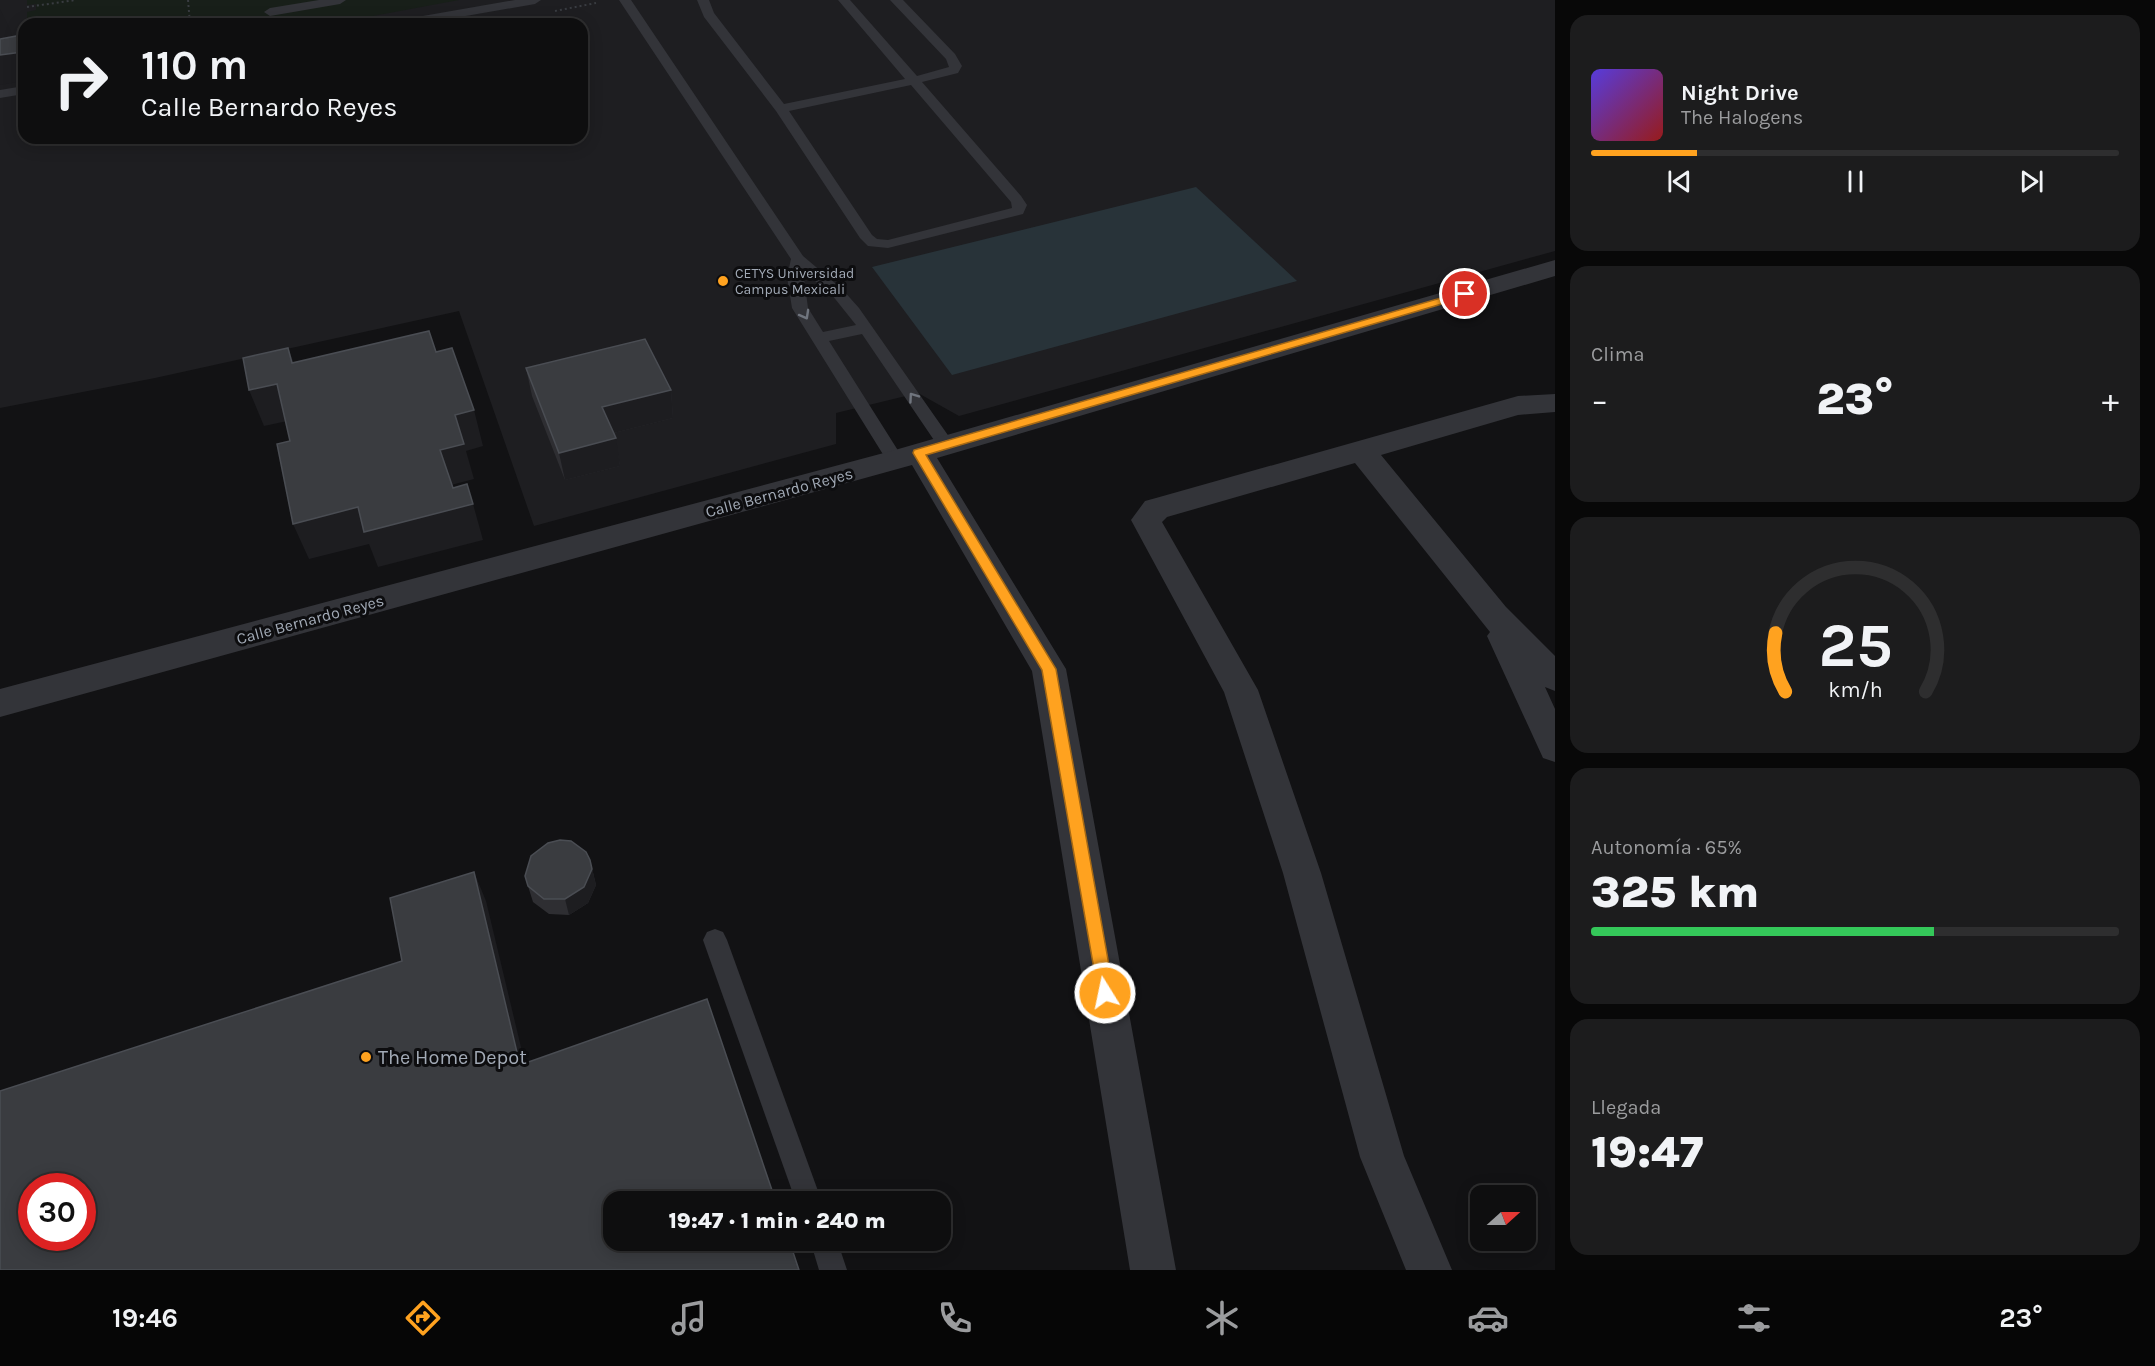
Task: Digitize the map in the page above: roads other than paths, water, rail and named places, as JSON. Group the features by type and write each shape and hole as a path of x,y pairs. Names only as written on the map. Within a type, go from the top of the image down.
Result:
{"street":[{"name":"Calle Bernardo Reyes","path":"0,703 920,453 1555,268"},
{"path":"1429,1270 1382,1157 1302,873 1241,690 1146,520 1156,508 1518,406 1555,403"},
{"path":"1361,450 1494,616 1555,677"},
{"path":"920,453 1049,669 1153,1270"},
{"path":"1494,616 1555,747"}],"lane":[{"path":"272,12 340,0"},
{"path":"460,0 466,14"},
{"path":"440,18 535,0"},
{"path":"625,0 798,259 837,292 865,328 920,453"},
{"path":"703,0 708,14 780,109 867,238 873,243 888,244 1018,211 1020,205 1016,199 844,0"},
{"path":"780,109 954,70 956,66 951,57 896,0"},
{"path":"0,94 18,91"},
{"path":"798,259 795,277 800,308 818,338 920,453"},
{"path":"818,338 865,328"},
{"path":"715,940 805,1191"},
{"path":"827,1251 833,1270"}],"place":[{"name":"CETYS Universidad Campus Mexicali","path":"723,281"},
{"name":"The Home Depot","path":"366,1057"}]}
